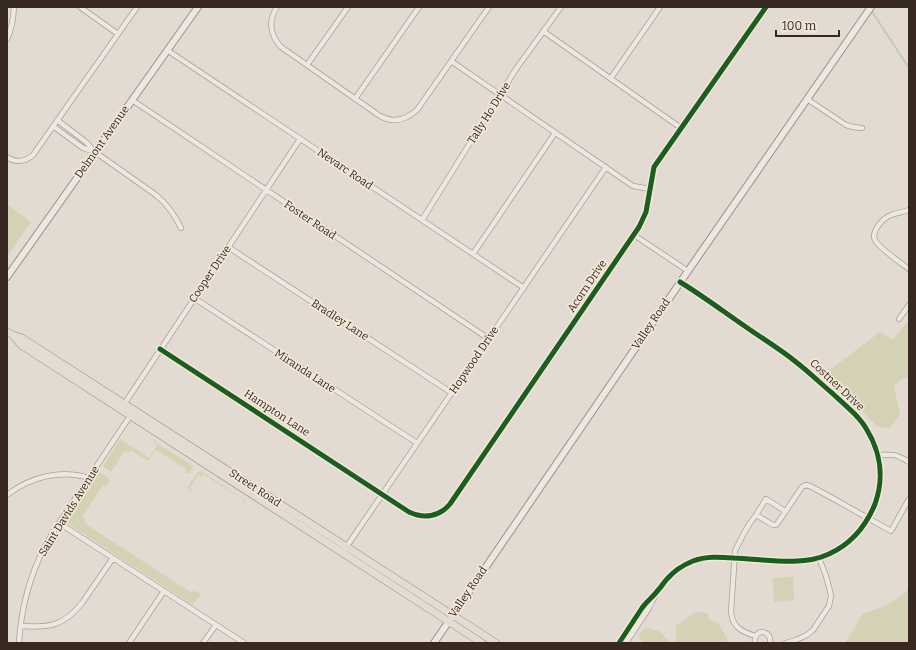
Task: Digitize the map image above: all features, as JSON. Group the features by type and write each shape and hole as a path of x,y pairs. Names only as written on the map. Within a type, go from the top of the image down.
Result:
{"main road":[{"name":"Street Road","path":"10,334 22,338 132,413 450,618 496,643"},
{"name":"Street Road","path":"450,618 482,643"}],"street":[{"path":"7,39 14,19 14,7"},
{"path":"80,7 118,34"},
{"path":"7,157 18,161 29,158 33,155 137,7"},
{"name":"Delmont Avenue","path":"7,277 198,7"},
{"path":"277,7 272,17 271,28 274,37 281,46 383,118 392,120 404,119 417,110 489,7"},
{"path":"307,65 348,7"},
{"path":"355,99 419,7"},
{"name":"Tally Ho Drive","path":"422,220 516,69 561,7"},
{"path":"611,78 660,7"},
{"name":"Acorn Drive","path":"382,494 409,512 418,515 434,515 447,508 634,235 646,212 654,167 766,7"},
{"name":"Valley Road","path":"434,643 680,282 871,7"},
{"path":"544,31 682,128"},
{"name":"Nevarc Road","path":"167,50 524,288"},
{"path":"451,61 633,186 650,189"},
{"path":"807,99 846,125 862,128"},
{"name":"Foster Road","path":"132,100 489,339"},
{"path":"57,120 86,142 95,152 161,199 172,211 181,228"},
{"path":"53,126 83,148 95,152"},
{"path":"473,254 555,133"},
{"name":"Cooper Drive","path":"122,406 300,139"},
{"name":"Hopwood Drive","path":"344,550 606,167"},
{"path":"909,210 884,219 874,235 880,246 909,269"},
{"path":"634,235 688,271"},
{"name":"Bradley Lane","path":"228,247 452,393"},
{"name":"Costner Drive","path":"626,643 667,578 679,568 694,560 709,557 790,561 806,561 819,558 849,542 859,532 869,518 880,487 878,455 871,437 862,422 816,378 790,357 680,282"},
{"name":"Miranda Lane","path":"194,298 417,444"},
{"path":"899,319 909,305"},
{"name":"Hampton Lane","path":"160,349 382,494"},
{"name":"Saint Davids Avenue","path":"19,643 25,598 44,549 59,523 132,413"},
{"path":"878,455 898,455 909,462"},
{"path":"7,495 29,482 52,475 68,474 89,478"},
{"path":"756,515 773,525 777,524 802,487 806,485 869,518 890,531 909,499"},
{"path":"755,636 744,632 737,627 731,612 737,546 766,499 785,511"},
{"path":"59,523 244,643"},
{"path":"21,626 44,627 58,623 68,617 82,603 113,558"},
{"path":"786,643 807,635 813,630 829,606 831,595 819,558"},
{"name":"Costner Drive","path":"619,643 643,607 659,590"},
{"path":"129,643 164,591"},
{"path":"204,643 216,625"},
{"path":"755,643 755,636 761,632 768,634 770,637 770,643"}],"shaded area":[{"path":"7,204 31,222 7,257"},
{"path":"909,320 909,380 904,377 894,386 900,415 889,428 877,426 845,395 823,379 827,372 880,332 893,340"},
{"path":"154,438 158,444 193,466 189,473 186,473 186,469 156,450 148,461 131,450 128,453 125,451 111,472 103,466 120,439 149,458 157,446 153,441"},
{"path":"201,471 245,500 244,504 244,500 203,474 201,477 198,475 190,488 192,490 190,491 188,486 197,473"},
{"path":"99,472 109,478 110,481 106,486 103,485 82,517 86,519 84,523 192,593 194,590 201,594 193,605 67,523 66,521"},
{"path":"793,577 794,600 774,602 773,578"},
{"path":"909,585 909,643 845,643 863,614 887,605 906,592"},
{"path":"696,612 707,613 709,619 718,623 727,638 727,643 676,643 676,626"},
{"path":"645,627 659,631 671,643 643,643 638,636"}],"waterway":[{"path":"871,10 909,68"}],"cycle path":[{"path":"160,349 409,512 420,516 431,516 441,512 450,504 639,227 646,212 654,167 766,7"},
{"path":"619,643 642,608 666,580 679,568 693,561 703,558 718,557 770,561 795,561 818,558 837,550 851,540 867,520 875,504 880,485 880,466 878,457 872,439 860,420 790,357 680,282"}]}
